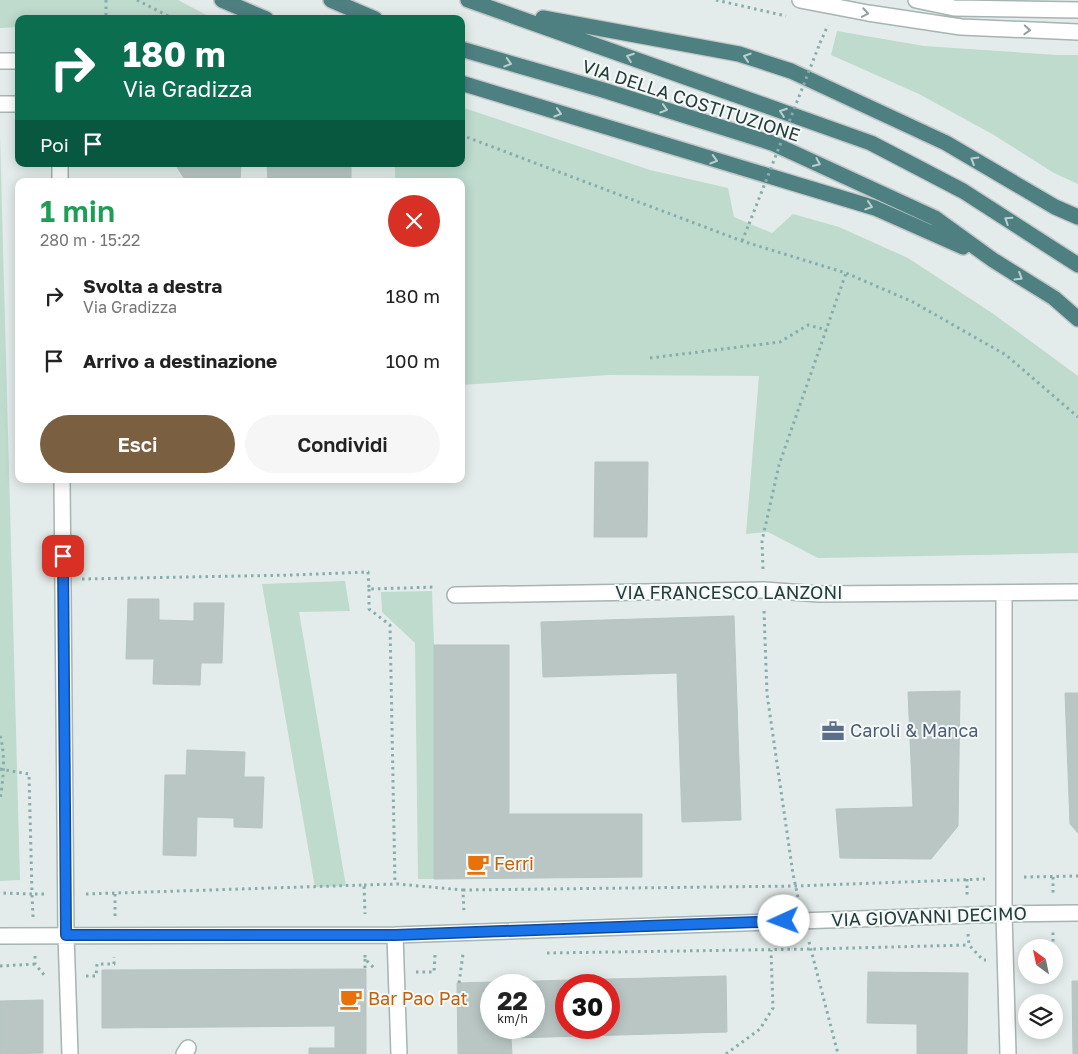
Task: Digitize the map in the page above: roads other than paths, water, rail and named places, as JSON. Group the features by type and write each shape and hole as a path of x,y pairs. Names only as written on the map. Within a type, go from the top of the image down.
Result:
{"highway":[{"path":"222,0 257,15"},
{"path":"331,0 366,15"},
{"name":"VIA DELLA COSTITUZIONE","path":"468,0 871,143 963,191 1078,265"},
{"path":"492,8 740,54 791,71 946,143 1055,207 1078,217"},
{"name":"VIA DELLA COSTITUZIONE","path":"465,50 603,90 772,143 935,218 993,260 1054,298 1078,319"},
{"path":"465,84 875,208 993,260"}],"street":[{"path":"800,0 868,13 961,27 1078,32"},
{"path":"916,0 954,8 1078,10"},
{"path":"0,61 15,61"},
{"path":"0,104 15,104"},
{"path":"62,483 66,935 70,1054"},
{"name":"VIA FRANCESCO LANZONI","path":"455,595 764,590 819,594 1078,592"},
{"path":"1004,593 1004,914 1008,1054"},
{"name":"VIA GIOVANNI DECIMO","path":"0,936 395,935 1078,913"},
{"path":"395,935 399,1054"}],"place":[{"name":"Caroli & Manca","path":"833,731"},
{"name":"Ferri","path":"478,864"},
{"name":"Bar Pao Pat","path":"351,999"}]}
